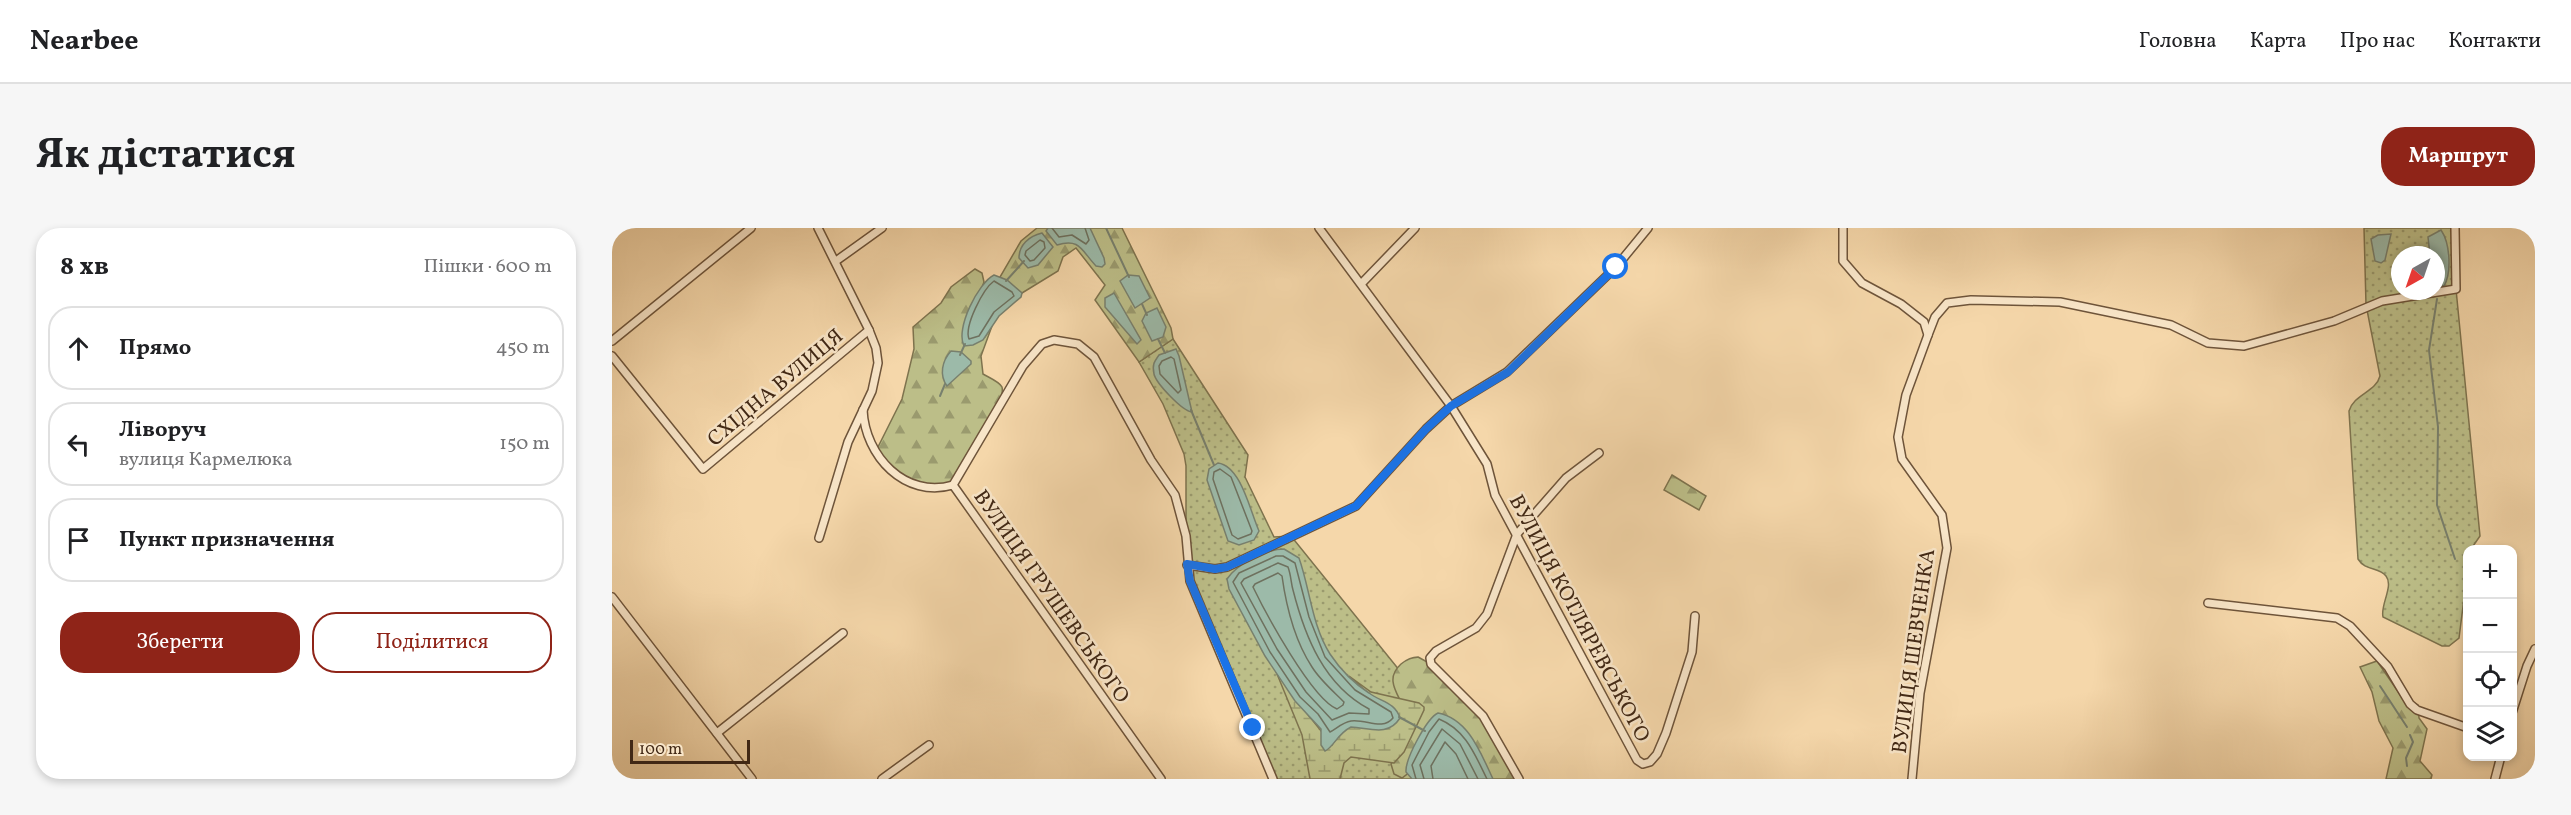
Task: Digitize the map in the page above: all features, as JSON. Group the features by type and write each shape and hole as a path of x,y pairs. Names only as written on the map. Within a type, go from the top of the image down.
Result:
{"street":[{"path":"612,341 751,228"},
{"name":"СХІДНА ВУЛИЦЯ","path":"818,228 869,330 876,348 878,363 874,384 848,442 819,538"},
{"path":"836,261 882,228"},
{"name":"ВУЛИЦЯ КОТЛЯРЕВСЬКОГО","path":"1319,228 1451,406 1487,464 1495,495 1637,760 1643,764 1650,762 1657,754 1666,733 1692,652 1695,616"},
{"path":"1362,283 1415,228"},
{"path":"1187,564 1215,569 1227,567 1356,506 1426,429 1451,406 1508,372 1616,267 1648,228"},
{"path":"1843,228 1843,261 1862,283 1901,304 1924,321 1928,335"},
{"name":"ВУЛИЦЯ ШЕВЧЕНКА","path":"1912,779 1920,693 1947,548 1942,515 1902,459 1898,437 1906,395 1935,317 1947,303 1971,300 2060,302 2171,325 2208,343 2244,346 2334,321 2382,301 2456,289 2455,228"},
{"name":"СХІДНА ВУЛИЦЯ","path":"612,356 703,469 869,330"},
{"path":"953,485 1023,366 1042,344 1054,340 1078,344 1094,357 1151,460 1176,495 1186,536 1190,581 1273,779"},
{"name":"ВУЛИЦЯ ГРУШЕВСЬКОГО","path":"863,410 871,445 894,474 920,486 942,488 953,485 1161,779"},
{"path":"1520,779 1483,716 1431,664 1430,658 1436,651 1476,628 1487,614 1517,534 1566,478 1599,453"},
{"path":"612,597 752,779"},
{"path":"2208,603 2337,618 2350,626 2388,667 2410,704 2417,710 2463,726"},
{"path":"717,733 843,633"},
{"path":"2514,707 2527,666 2535,650"},
{"path":"882,779 929,745"},
{"path":"2495,779 2499,761"}],"green space":[{"path":"1037,228 1122,228 1171,328 1173,339 1139,362 1095,300 1105,285 1076,248 1063,257 1058,271 1022,293 1000,277 1021,241"},
{"path":"2364,228 2455,228 2456,289 2480,536 2474,545 2463,545 2463,606 2459,638 2449,646 2442,646 2383,617 2388,580 2383,573 2364,565 2358,559 2349,411 2355,401 2374,386 2380,376 2366,305"},
{"path":"975,269 982,273 984,282 965,333 985,337 992,326 981,356 983,374 1001,385 1002,395 991,420 953,485 942,488 910,483 877,454 878,447 902,399 914,349 913,327 941,303 951,287"},
{"path":"1173,339 1248,455 1245,477 1274,537 1291,536 1404,676 1519,779 1273,779 1190,581 1186,536 1184,454 1163,404 1139,362"},
{"path":"1672,475 1706,496 1699,510 1664,490"},
{"path":"1418,657 1431,664 1483,716 1517,779 1484,779 1410,772 1402,778 1394,774 1391,764 1402,740 1407,721 1393,683 1393,677 1401,664"},
{"path":"2377,661 2401,696 2418,705 2419,718 2427,729 2420,761 2432,775 2431,779 2386,779 2393,748 2379,721 2372,692 2360,667"},
{"path":"1275,669 1295,699 1332,745 1343,728 1380,704 1349,676 1371,692 1419,703 1424,710 1404,752 1394,763 1351,757 1344,763 1340,779 1310,779 1302,735"}],"water":[{"path":"1048,228 1090,228 1105,264 1102,267 1096,266 1075,244 1057,245 1046,231"},
{"path":"2441,230 2444,236 2449,258 2445,284 2445,246 2429,246 2428,237"},
{"path":"1042,233 1053,247 1038,265 1028,268 1019,258 1019,253 1029,239"},
{"path":"2391,234 2385,260 2381,263 2375,261 2371,239 2378,235"},
{"path":"994,275 1007,280 1022,293 1021,297 999,316 983,340 964,346 962,338 965,318 981,287"},
{"path":"1128,275 1139,276 1150,298 1135,308 1120,281"},
{"path":"1114,293 1141,340 1137,344 1105,307 1105,298"},
{"path":"1157,308 1166,327 1163,337 1152,341 1142,321 1146,313"},
{"path":"1176,349 1192,412 1182,407 1170,396 1159,384 1154,374 1154,364 1159,355"},
{"path":"951,351 961,352 971,361 971,364 947,386 943,377 943,368 945,359"},
{"path":"1218,463 1233,472 1244,491 1259,531 1254,540 1239,545 1228,541 1207,480 1209,469"},
{"path":"1284,549 1299,558 1319,632 1330,654 1353,681 1391,705 1398,713 1400,718 1390,728 1378,730 1351,727 1325,751 1321,745 1321,729 1295,701 1265,656 1229,589 1227,579 1252,558"},
{"path":"1438,713 1458,722 1466,730 1493,779 1412,779 1406,772 1409,758 1418,740 1428,722"}],"waterway":[{"path":"1106,228 1129,277"},
{"path":"1006,281 1024,261"},
{"path":"2437,300 2429,350 2438,427 2437,505 2455,559"},
{"path":"1142,304 1147,315"},
{"path":"1158,339 1165,353"},
{"path":"960,355 965,344"},
{"path":"940,396 945,384"},
{"path":"1191,410 1214,465"},
{"path":"2380,686 2407,727"},
{"path":"1399,717 1425,731"},
{"path":"2407,766 2406,758 2413,742 2410,735"}],"route":[{"path":"1253,728 1190,581 1187,564 1215,569 1227,567 1356,506 1426,429 1451,406 1508,372 1616,267"}]}
